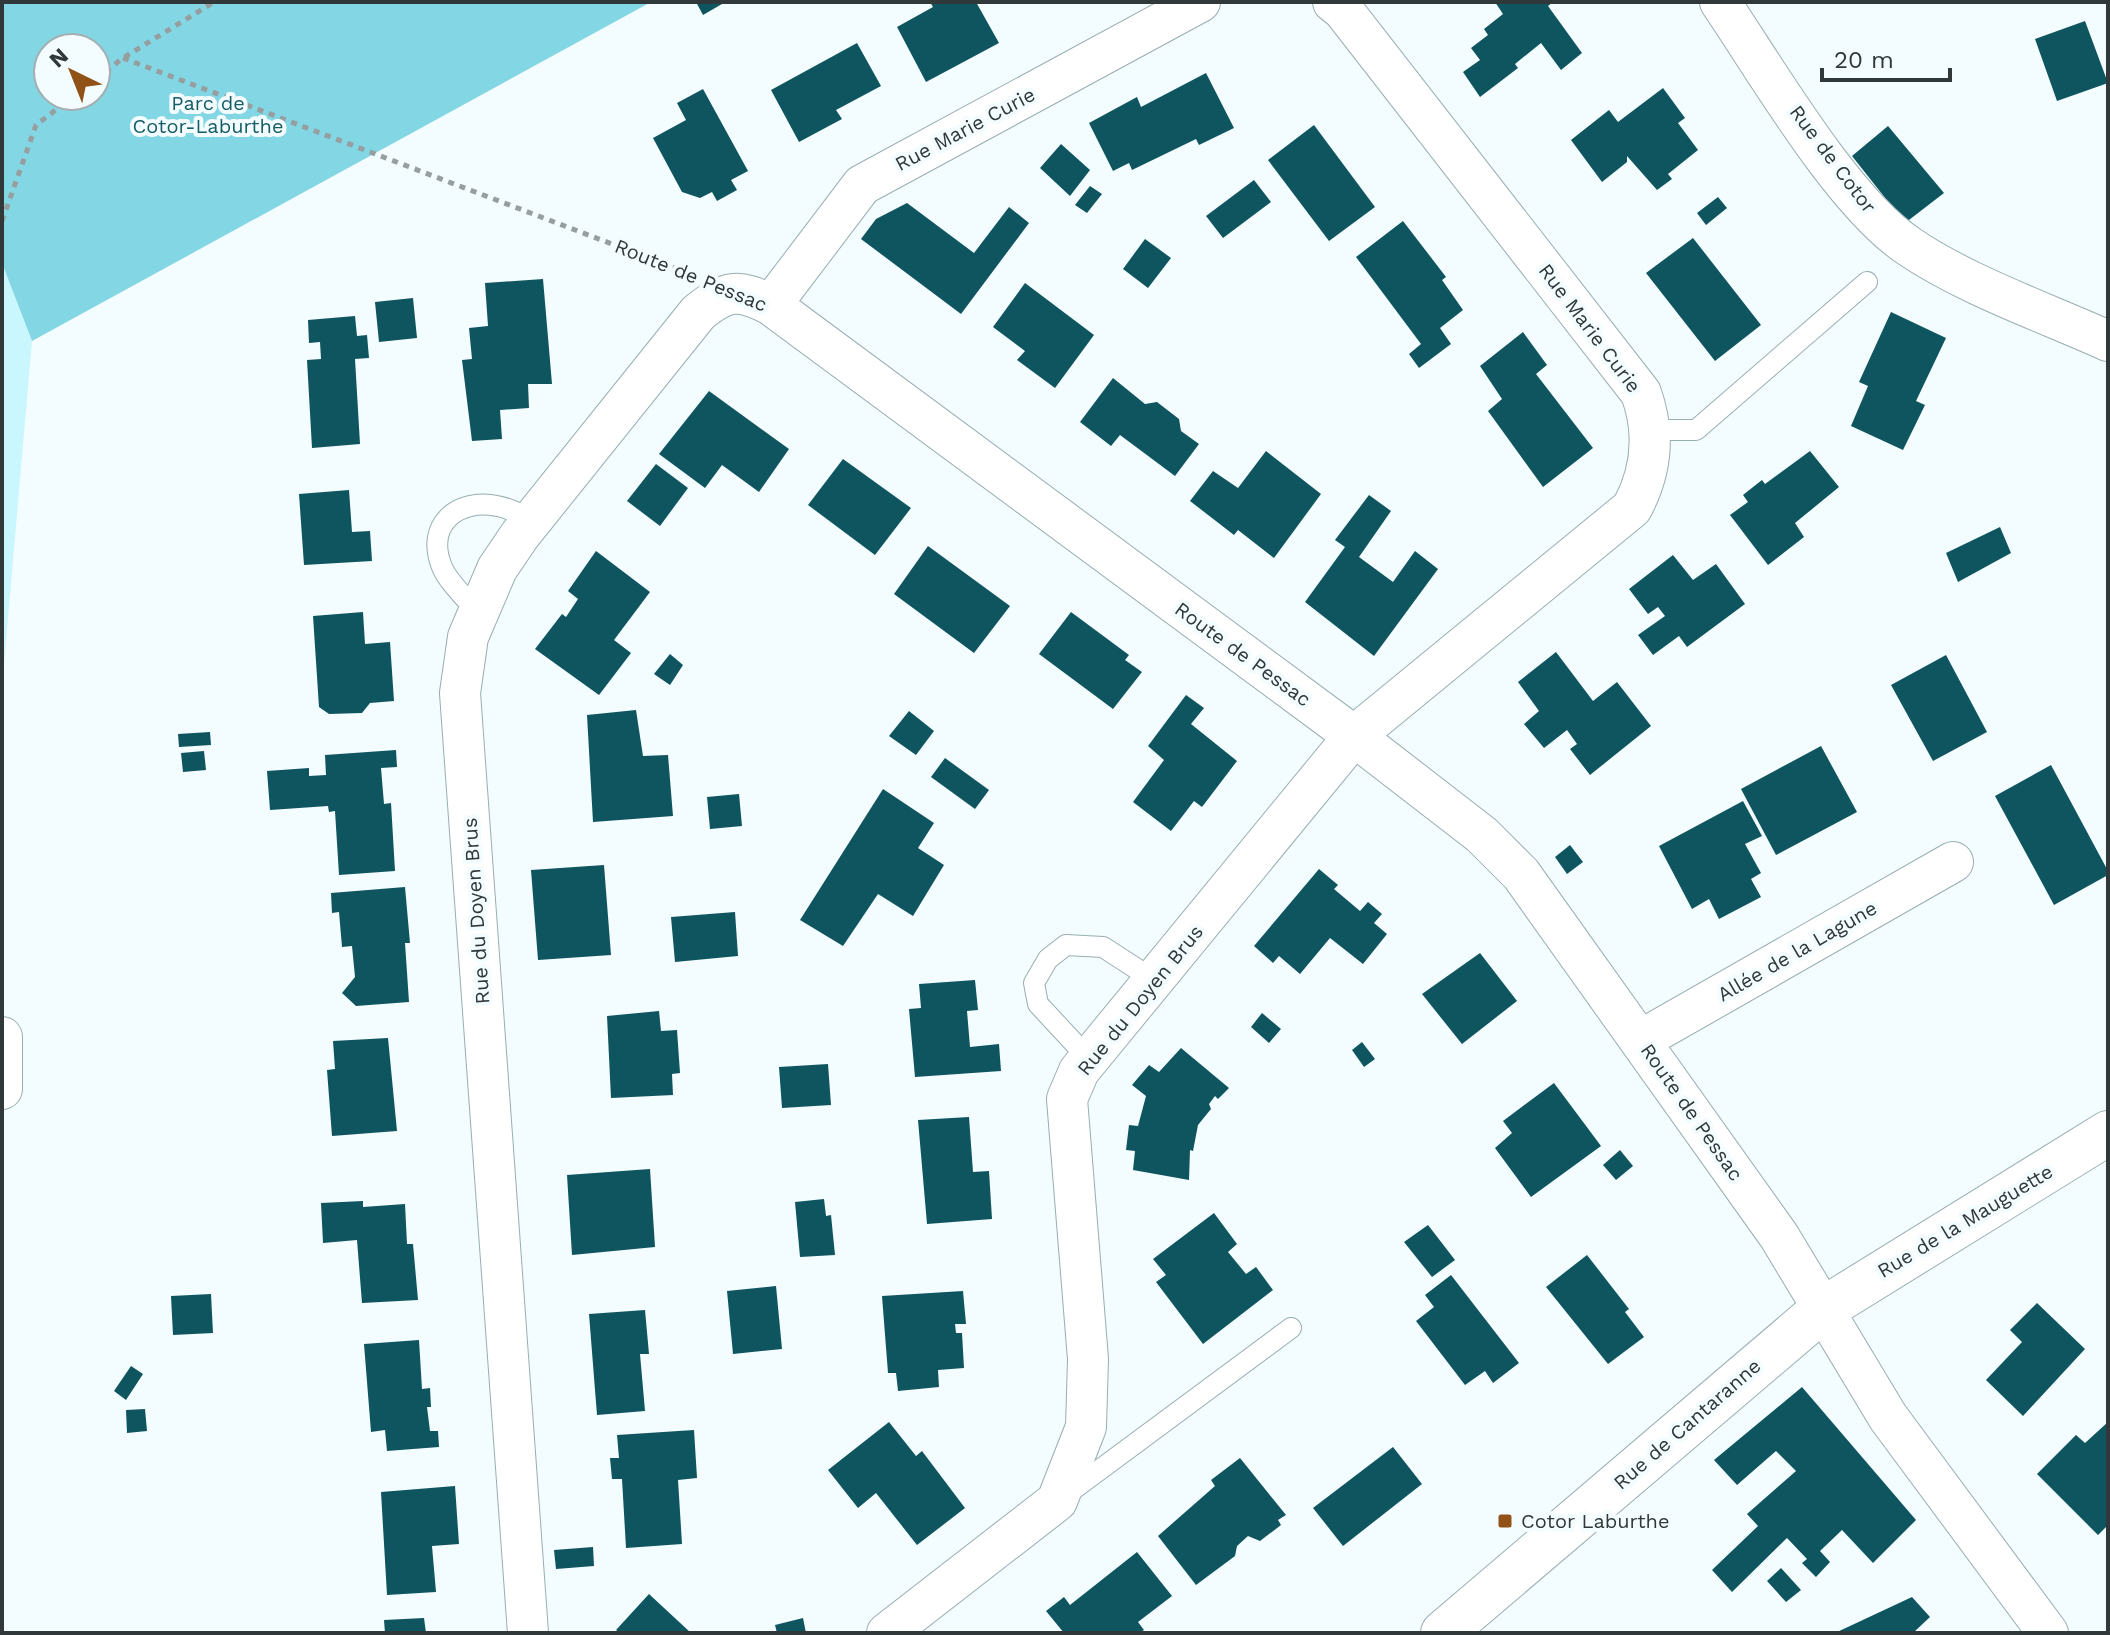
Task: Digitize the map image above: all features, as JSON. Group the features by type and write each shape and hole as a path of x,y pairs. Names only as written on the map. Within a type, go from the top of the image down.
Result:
{"street":[{"name":"Rue Marie Curie","path":"756,299 862,185 1200,2"},
{"name":"Rue Marie Curie","path":"1333,2 1343,10 1621,365 1641,393 1650,430 1646,473 1632,508 1354,736"},
{"name":"Rue de Cotor","path":"1720,2 1835,169 1907,246 2108,341"},
{"name":"Rue du Doyen Brus","path":"528,1633 460,693 468,637 497,569 533,519 698,313 720,295 756,299"},
{"name":"Route de Pessac","path":"756,299 1354,736 1482,835 1521,874 1779,1236 1888,1417 2048,1633"},
{"name":"Rue du Doyen Brus","path":"1057,1501 1086,1427 1088,1359 1067,1099 1079,1071 1354,736"},
{"name":"Allée de la Lagune","path":"1641,1040 1953,862"},
{"path":"2,1037 2,1089"},
{"name":"Rue de la Mauguette","path":"1822,1310 2108,1133"},
{"name":"Rue de Cantaranne","path":"1443,1633 1822,1310"},
{"path":"887,1633 1057,1501"}],"lane":[{"path":"1650,430 1696,430 1867,282"},
{"path":"477,612 442,568 437,534 447,515 463,506 497,506 533,519"},
{"path":"1089,1059 1038,1004 1034,983 1048,959 1066,945 1103,947 1154,980"},
{"path":"1057,1501 1291,1328"}],"path":[{"path":"112,67 214,2"},
{"name":"Route de Pessac","path":"123,58 756,299"},
{"path":"2,221 36,125 53,112"}],"shaded area":[{"path":"2,263 32,341 2,687"}],"green space":[{"name":"Parc de Cotor-Laburthe","path":"2,2 651,2 32,341 2,263"}],"building":[{"path":"696,2 721,2 722,4 703,15"},
{"path":"930,2 976,2 999,43 926,82 897,27 933,7"},
{"path":"1495,2 1553,2 1548,6 1582,53 1561,70 1541,43 1515,64 1518,68 1480,97 1463,72 1480,60 1471,48 1488,35 1484,29 1503,14"},
{"path":"2085,21 2108,83 2057,101 2035,39"},
{"path":"857,43 881,86 836,110 842,119 799,142 771,90"},
{"path":"1206,73 1234,128 1199,145 1196,139 1132,170 1129,163 1113,171 1089,123 1137,97 1141,107"},
{"path":"1663,88 1685,118 1678,123 1698,150 1668,174 1672,179 1657,190 1627,156 1627,162 1602,182 1571,140 1609,110 1618,122"},
{"path":"703,89 748,171 731,180 737,190 717,201 712,192 700,198 682,192 653,138 686,120 677,103"},
{"path":"1314,125 1375,207 1329,241 1268,160"},
{"path":"1888,126 1944,193 1905,223 1852,156"},
{"path":"1061,144 1090,170 1070,196 1040,168"},
{"path":"1254,180 1271,202 1223,238 1206,216"},
{"path":"1090,186 1102,194 1087,213 1075,205"},
{"path":"1718,197 1727,208 1706,225 1697,213"},
{"path":"907,203 974,253 1009,207 1029,223 961,314 861,239 876,219"},
{"path":"1403,221 1446,277 1442,280 1463,310 1440,328 1451,344 1419,368 1409,354 1421,344 1356,257"},
{"path":"1693,238 1761,325 1715,361 1646,273"},
{"path":"1145,239 1171,258 1148,288 1123,269"},
{"path":"543,279 552,384 528,384 529,408 500,410 502,439 472,441 462,360 472,359 469,328 488,326 485,283"},
{"path":"1025,283 1094,335 1055,388 1017,360 1025,351 993,327"},
{"path":"413,298 417,338 379,342 375,302"},
{"path":"1891,312 1946,338 1916,401 1925,405 1903,450 1851,426 1868,386 1859,382"},
{"path":"355,316 357,336 367,335 369,358 355,359 360,444 312,448 307,360 321,359 320,342 309,343 308,320"},
{"path":"1523,332 1547,365 1536,374 1593,448 1543,487 1488,411 1502,399 1480,366"},
{"path":"1113,378 1145,404 1157,402 1179,419 1181,431 1199,444 1175,476 1120,435 1111,446 1080,422"},
{"path":"709,391 789,449 759,492 722,465 705,488 659,454"},
{"path":"1266,451 1321,494 1274,558 1238,530 1234,535 1190,501 1213,471 1238,488"},
{"path":"1810,451 1839,487 1795,523 1804,537 1768,565 1730,515 1748,502 1743,495 1762,480 1765,484"},
{"path":"843,459 911,508 875,555 808,505"},
{"path":"656,464 688,488 660,526 627,501"},
{"path":"349,490 352,532 370,531 372,561 304,565 299,494"},
{"path":"1369,495 1391,511 1359,557 1393,582 1415,551 1438,569 1374,656 1305,602 1345,547 1335,540"},
{"path":"2000,527 2011,553 1958,582 1946,553"},
{"path":"928,546 1010,606 974,653 894,594"},
{"path":"596,551 650,592 614,640 631,653 599,695 535,649 562,614 566,617 578,599 568,591"},
{"path":"1673,555 1693,580 1716,564 1745,604 1687,647 1679,636 1653,655 1638,635 1665,616 1658,607 1648,614 1629,589"},
{"path":"363,612 365,644 390,642 394,701 370,703 362,713 329,714 319,707 313,616"},
{"path":"1071,612 1129,655 1125,660 1142,672 1113,709 1039,654"},
{"path":"1556,652 1593,701 1617,682 1651,726 1590,775 1570,749 1577,744 1567,730 1544,748 1524,724 1539,711 1518,682"},
{"path":"670,654 683,665 670,685 654,674"},
{"path":"1946,655 1987,732 1933,761 1891,685"},
{"path":"1186,695 1204,708 1191,724 1237,761 1202,807 1194,801 1171,831 1133,802 1164,760 1148,746"},
{"path":"636,710 643,756 668,755 673,816 593,822 587,715"},
{"path":"909,711 934,731 916,755 889,736"},
{"path":"210,732 211,745 179,747 178,734"},
{"path":"1821,746 1857,812 1776,855 1741,789"},
{"path":"396,750 397,767 381,768 384,804 391,803 395,871 339,875 335,811 329,812 328,806 270,810 267,771 309,768 309,776 326,775 325,755"},
{"path":"204,751 206,770 183,772 181,753"},
{"path":"945,758 989,790 975,809 931,777"},
{"path":"2051,765 2108,871 2108,875 2054,905 1995,796"},
{"path":"883,789 934,823 918,848 944,865 913,916 878,894 843,946 800,920"},
{"path":"739,794 742,826 710,829 707,797"},
{"path":"1743,801 1762,836 1745,844 1761,873 1751,879 1761,897 1719,919 1709,899 1692,909 1659,846"},
{"path":"1570,845 1583,862 1567,874 1555,857"},
{"path":"604,865 611,955 538,960 531,870"},
{"path":"1319,869 1338,885 1334,889 1360,911 1368,902 1382,914 1374,923 1387,934 1363,964 1330,938 1300,974 1279,956 1273,963 1254,946"},
{"path":"405,887 410,943 405,943 409,1002 356,1006 342,993 355,977 352,946 342,947 339,912 332,913 331,893"},
{"path":"735,912 738,956 675,962 671,917"},
{"path":"1480,953 1517,1001 1462,1044 1422,994"},
{"path":"975,980 978,1010 967,1011 970,1047 999,1044 1001,1071 915,1077 909,1009 921,1008 919,984"},
{"path":"659,1011 661,1031 677,1030 680,1073 672,1074 673,1095 611,1098 607,1016"},
{"path":"1262,1013 1281,1029 1269,1043 1251,1027"},
{"path":"388,1038 397,1131 332,1136 327,1070 335,1069 333,1041"},
{"path":"1362,1042 1375,1059 1364,1067 1352,1050"},
{"path":"1181,1048 1229,1088 1218,1099 1215,1096 1209,1104 1211,1109 1198,1125 1193,1151 1190,1150 1189,1180 1133,1170 1135,1151 1126,1150 1129,1125 1138,1126 1146,1096 1132,1085 1149,1065 1159,1072"},
{"path":"828,1064 831,1105 782,1108 779,1067"},
{"path":"1554,1083 1601,1146 1531,1197 1495,1148 1512,1133 1503,1121"},
{"path":"969,1117 973,1172 989,1171 992,1219 927,1224 918,1120"},
{"path":"1620,1150 1633,1166 1616,1180 1603,1165"},
{"path":"650,1169 655,1247 572,1255 567,1175"},
{"path":"824,1199 826,1216 831,1215 835,1255 800,1257 795,1202"},
{"path":"363,1201 363,1207 405,1204 407,1244 413,1244 418,1300 362,1303 357,1240 323,1243 321,1203"},
{"path":"1214,1213 1237,1244 1228,1252 1246,1274 1256,1267 1273,1290 1203,1344 1156,1282 1166,1275 1153,1259"},
{"path":"1428,1225 1455,1260 1432,1277 1404,1242"},
{"path":"1587,1255 1629,1309 1625,1312 1644,1337 1608,1364 1546,1287"},
{"path":"1451,1275 1519,1363 1493,1383 1485,1371 1465,1385 1416,1321 1434,1307 1425,1295"},
{"path":"776,1286 782,1349 733,1354 727,1291"},
{"path":"963,1291 966,1324 955,1324 956,1333 962,1333 964,1368 938,1370 939,1387 898,1391 896,1373 888,1373 882,1296"},
{"path":"211,1294 213,1333 173,1335 171,1296"},
{"path":"2037,1303 2085,1349 2023,1416 1986,1380 2022,1342 2010,1330"},
{"path":"645,1310 649,1354 640,1354 645,1411 597,1415 589,1314"},
{"path":"419,1340 422,1389 430,1388 431,1407 427,1407 430,1431 438,1431 439,1447 387,1451 385,1430 371,1432 364,1344"},
{"path":"131,1366 143,1374 126,1400 114,1391"},
{"path":"1802,1387 1916,1520 1873,1563 1842,1530 1820,1551 1830,1562 1816,1577 1802,1563 1807,1559 1787,1538 1732,1592 1712,1570 1758,1526 1747,1514 1796,1471 1776,1451 1737,1485 1714,1460"},
{"path":"145,1409 147,1431 127,1433 126,1410"},
{"path":"889,1422 916,1456 922,1451 965,1508 917,1545 876,1493 858,1508 828,1470"},
{"path":"2108,1422 2108,1525 2098,1535 2037,1474 2076,1435 2085,1443"},
{"path":"694,1430 697,1478 678,1480 682,1544 626,1548 622,1479 612,1479 610,1458 619,1458 617,1435"},
{"path":"1393,1447 1422,1484 1343,1546 1313,1508"},
{"path":"1240,1458 1286,1515 1278,1520 1281,1525 1260,1541 1248,1536 1237,1546 1235,1556 1196,1585 1158,1536 1215,1486 1211,1480"},
{"path":"455,1486 459,1544 432,1546 436,1592 387,1595 381,1492"},
{"path":"593,1547 594,1566 556,1569 554,1550"},
{"path":"1137,1552 1172,1596 1138,1622 1144,1630 1139,1633 1064,1633 1046,1611 1064,1597 1070,1605"},
{"path":"1781,1568 1801,1590 1786,1602 1767,1581"},
{"path":"649,1594 691,1633 620,1633 616,1630"},
{"path":"1912,1597 1930,1617 1913,1633 1835,1633"},
{"path":"424,1618 426,1633 385,1633 384,1620"},
{"path":"803,1618 806,1633 777,1633 775,1625"}],"place":[{"name":"Cotor Laburthe","path":"1505,1521"}]}
